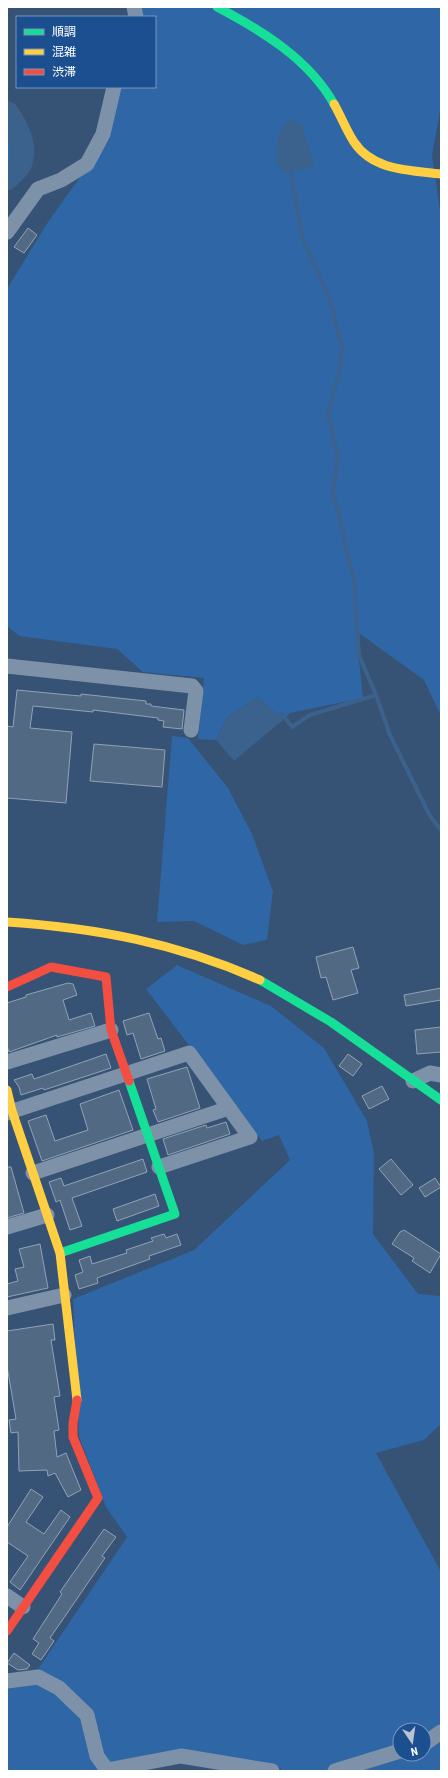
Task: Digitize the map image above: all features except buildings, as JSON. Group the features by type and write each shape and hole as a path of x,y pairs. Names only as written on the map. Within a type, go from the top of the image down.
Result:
{"street":[{"path":"217,7 235,15 283,48 312,74 330,97 353,140 365,156 382,165 441,174"},
{"path":"7,232 38,189 61,180 87,164 103,134 114,88"},
{"path":"7,666 192,686 196,691 191,730"},
{"path":"7,922 62,925 132,937 202,956 262,981 316,1014 441,1100"},
{"path":"7,986 52,966 106,977 111,1030 175,1214 60,1253"},
{"path":"7,1062 111,1030"},
{"path":"10,1112 126,1072 189,1053 250,1137 159,1167"},
{"path":"413,1081 430,1073 441,1075"},
{"path":"7,1090 10,1112 33,1173 60,1253 77,1399 73,1423 73,1437 98,1498 7,1631"},
{"path":"33,1173 229,1108"},
{"path":"7,1227 47,1215"},
{"path":"7,1308 64,1295"},
{"path":"7,1596 23,1607"},
{"path":"7,1681 38,1677 59,1688 87,1715 97,1756 107,1770 181,1756 272,1771"},
{"path":"432,1738 441,1732"},
{"path":"335,1771 392,1753"}],"shaded area":[{"path":"141,7 441,7 441,106 432,155 441,217 441,716 424,680 356,631 363,698 290,713 283,720 257,697 227,718 216,740 198,739 204,678 143,672 117,649 19,636 7,626 7,289 48,222 107,139 122,88 156,88 156,16 143,16"},
{"path":"290,119 302,124 314,167 284,173 276,163 278,135"},
{"path":"7,133 11,142 13,155 7,168"},
{"path":"257,697 283,720 234,761 216,740 227,718"},
{"path":"172,736 188,738 228,788 252,834 273,891 267,940 243,945 194,921 157,922"},
{"path":"177,965 271,1006 324,1048 367,1121 374,1153 373,1234 418,1294 441,1296 441,1424 424,1440 376,1453 440,1570 441,1771 281,1771 281,1768 180,1749 110,1771 7,1771 7,1685 30,1681 127,1537 106,1507 79,1437 73,1299 194,1250 290,1160 279,1135 262,1141 146,989"}],"waterway":[{"path":"7,113 20,137 22,151 20,164 7,178"},
{"path":"291,173 302,237 330,300 342,348 340,369 328,413 338,458 333,492 354,580 359,655 376,695 390,735 430,816 441,830"},
{"path":"274,717 282,714 292,727 310,715 376,695"}],"traffic: fast":[{"path":"217,7 283,47 311,73 324,88 334,104"},
{"path":"260,980 331,1022 441,1100"},
{"path":"60,1253 175,1214 129,1081"}],"traffic: slow":[{"path":"334,104 354,142 362,152 371,159 382,164 405,170 441,174"},
{"path":"7,922 73,928 136,939 198,956 260,980"},
{"path":"7,1090 12,1111 60,1253 77,1400"}],"traffic: jam":[{"path":"7,987 51,967 106,977 111,1030 129,1081"},
{"path":"7,1631 98,1498 73,1437 73,1423 77,1400"}]}
